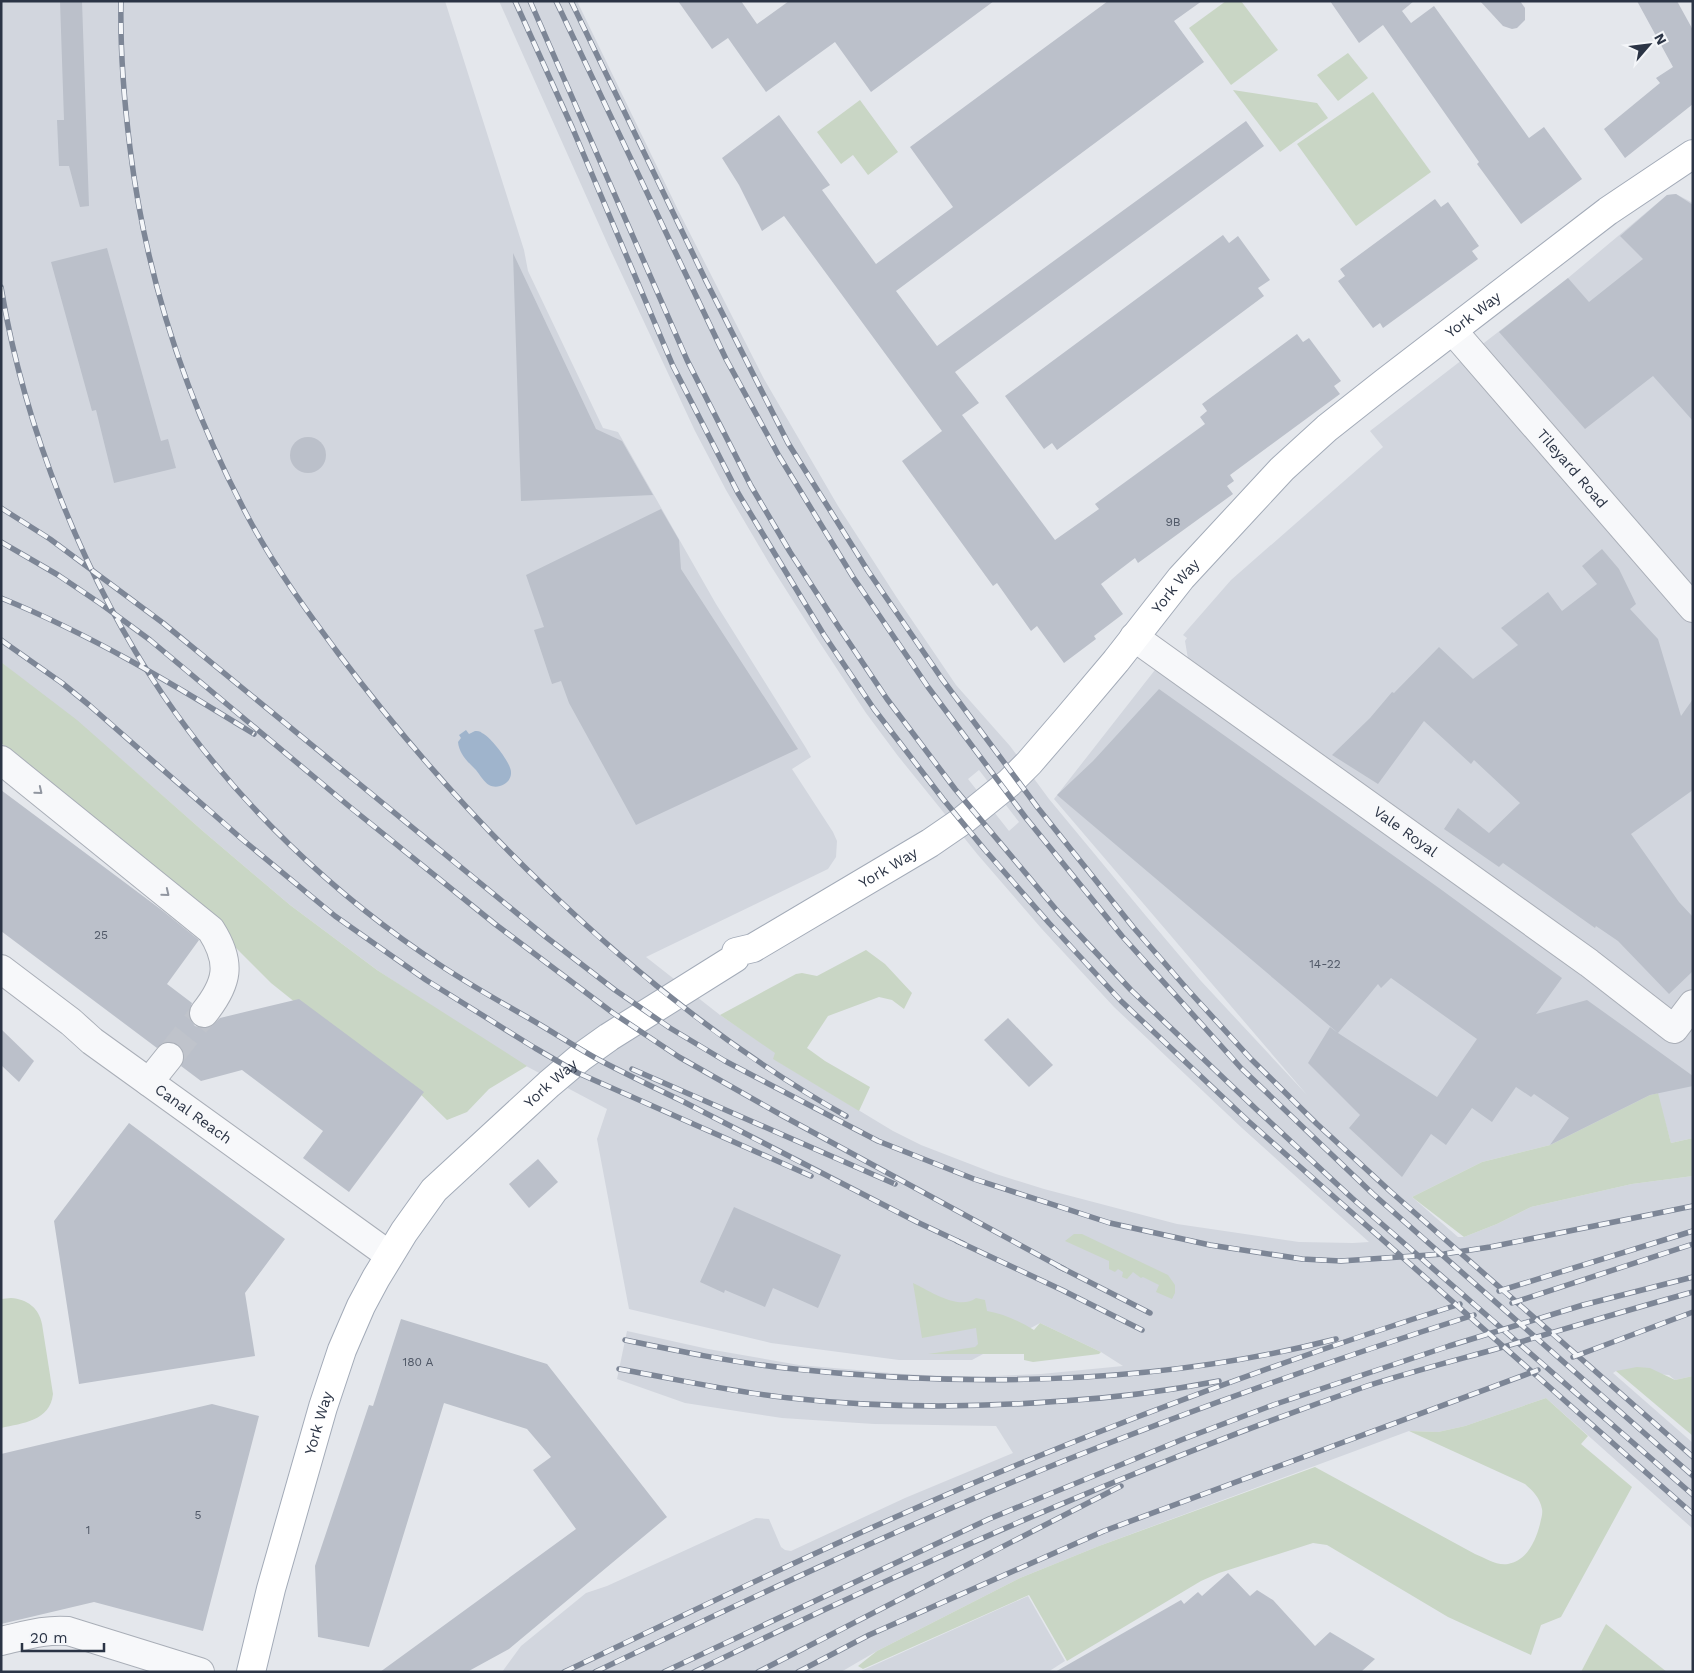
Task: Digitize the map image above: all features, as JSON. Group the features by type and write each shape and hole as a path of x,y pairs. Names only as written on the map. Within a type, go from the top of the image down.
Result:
{"main road":[{"name":"York Way","path":"252,1672 271,1589 323,1407 351,1329 389,1255 434,1190 580,1057 616,1032 735,958 736,952 753,948 922,849 1009,783 1046,744 1180,578 1271,479 1327,428 1384,382 1608,211 1663,172 1692,156"}],"street":[{"name":"Tileyard Road","path":"1453,331 1693,608"},
{"name":"Vale Royal","path":"1134,637 1590,963 1674,1029 1693,1004"},
{"path":"1,760 212,930 221,946 225,964 223,983 215,999 204,1013"},
{"name":"Canal Reach","path":"1,969 71,1022 92,1041 389,1255"},
{"path":"149,1082 169,1057"},
{"path":"1,1641 38,1632 68,1631 200,1672"}],"shaded area":[{"path":"1,1 445,1 524,250 528,271 603,428 618,432 716,604 811,757 792,769 837,841 836,857 828,869 646,957 720,1015 776,1053 774,1059 893,1131 921,1145 996,1174 1044,1189 1177,1224 1299,1242 1369,1242 1242,1128 1114,1007 1041,928 978,855 898,756 866,713 769,563 726,490 695,431 609,247 499,1 577,1 678,210 764,379 838,506 899,601 956,685 1010,746 1049,799 1201,981 1307,1095 1054,799 1169,652 1188,659 1185,641 1187,638 1183,635 1231,580 1383,447 1370,431 1568,278 1667,195 1676,194 1693,203 1693,1138 1671,1143 1657,1093 1550,1145 1482,1162 1412,1197 1458,1237 1464,1237 1497,1224 1531,1207 1632,1184 1693,1176 1693,1376 1675,1380 1669,1375 1616,1371 1613,1373 1693,1443 1693,1529 1546,1398 1465,1426 1438,1432 1409,1431 1099,1546 1020,1578 877,1651 841,1672 502,1672 521,1646 586,1593 607,1586 756,1518 769,1519 781,1547 791,1551 905,1498 1013,1453 996,1426 874,1424 782,1418 685,1403 617,1379 627,1331 708,1349 799,1365 903,1374 971,1377 1041,1374 1123,1366 1101,1352 1040,1323 972,1360 899,1360 771,1343 629,1309 597,1139 607,1109 511,1058 377,970 290,905 123,761 1,662","holes":["979,770 1019,822 1009,831 968,779"]},
{"path":"1028,1596 1065,1661 1048,1672 859,1672"}],"green space":[{"path":"1226,1 1241,1 1278,50 1231,85 1189,28"},
{"path":"1348,53 1368,78 1338,101 1317,75"},
{"path":"1233,90 1317,103 1328,118 1280,152"},
{"path":"1373,92 1431,172 1356,226 1297,144"},
{"path":"860,100 898,152 868,175 853,155 841,164 817,132"},
{"path":"1,662 77,720 290,905 377,970 527,1066 489,1089 467,1112 447,1120 411,1085 351,1047 271,983 228,940 101,826 1,743"},
{"path":"866,950 885,964 912,993 904,1009 892,1000 879,997 828,1016 807,1048 825,1061 870,1087 859,1111 773,1059 775,1053 720,1015 796,974 802,973 817,976"},
{"path":"1658,1093 1671,1143 1693,1138 1693,1176 1632,1184 1531,1207 1497,1224 1464,1237 1412,1197 1482,1162 1550,1145 1650,1095"},
{"path":"1074,1234 1082,1234 1168,1275 1175,1285 1175,1293 1172,1299 1156,1292 1159,1285 1143,1277 1141,1278 1133,1272 1127,1279 1122,1277 1123,1272 1118,1269 1115,1272 1109,1269 1109,1261 1065,1241"},
{"path":"913,1283 936,1295 953,1301 969,1301 976,1298 985,1300 987,1311 1011,1318 1034,1330 1040,1323 1101,1352 1099,1354 1033,1362 1024,1360 1024,1354 928,1354 975,1347 978,1344 976,1328 922,1338"},
{"path":"11,1298 27,1302 38,1313 42,1324 53,1394 47,1410 41,1415 26,1422 1,1428 1,1299"},
{"path":"1637,1367 1650,1368 1675,1380 1693,1376 1693,1436 1616,1371"},
{"path":"1546,1398 1588,1436 1581,1444 1632,1487 1561,1617 1541,1625 1531,1655 1448,1617 1327,1545 1313,1543 1219,1573 1201,1581 1067,1661 1029,1595 863,1669 858,1666 877,1651 1020,1578 1099,1546 1315,1467 1475,1554 1500,1564 1515,1562 1530,1549 1538,1530 1542,1511 1540,1501 1536,1495 1525,1484 1409,1431 1438,1432 1465,1426"},
{"path":"1606,1624 1667,1672 1581,1672"}],"water":[{"path":"466,730 469,734 478,731 486,735 500,751 508,763 511,772 507,782 496,787 489,785 464,758 458,742 461,738 459,735"}],"building":[{"path":"60,1 82,1 89,206 80,207 69,166 59,166 57,120 64,120"},
{"path":"678,1 741,1 757,24 789,1 994,1 871,92 835,42 766,92 728,38 712,49"},
{"path":"1108,1 1202,1 1174,21 1204,62 896,291 937,346 1246,121 1264,146 955,372 979,403 962,415 1055,540 1099,509 1095,504 1205,424 1200,417 1207,411 1202,404 1297,334 1303,342 1309,338 1341,381 1334,386 1340,394 1230,475 1234,481 1227,486 1233,494 1138,563 1135,558 1101,584 1123,614 1094,636 1096,639 1064,663 1037,626 1031,631 997,583 993,586 902,461 942,431 784,216 762,231 739,185 722,158 779,115 830,185 822,190 876,264 953,207 910,147"},
{"path":"1330,1 1414,1 1402,11 1411,23 1434,6 1529,138 1544,127 1582,179 1521,224 1477,164 1479,162 1383,25 1359,43"},
{"path":"1480,1 1520,1 1525,8 1525,20 1517,28 1512,29 1503,26"},
{"path":"1637,1 1677,1 1693,30 1693,104 1625,158 1604,129 1660,83 1656,78 1673,67"},
{"path":"1676,194 1693,205 1693,421 1653,376 1585,429 1499,332 1568,278 1589,302 1643,259 1620,236 1667,195"},
{"path":"1435,199 1441,207 1448,202 1479,246 1472,251 1478,259 1383,328 1380,323 1373,328 1338,281 1345,276 1340,269"},
{"path":"1223,235 1229,243 1238,236 1270,280 1258,288 1264,296 1057,450 1052,443 1044,449 1005,396"},
{"path":"107,248 161,441 168,439 176,468 114,483 96,410 92,411 51,262"},
{"path":"513,253 596,429 622,441 653,495 521,501"},
{"path":"308,437 321,442 326,455 321,468 308,473 295,468 290,455 295,442"},
{"path":"661,509 679,540 681,569 798,749 636,825 569,703 561,681 552,684 534,630 544,627 526,575"},
{"path":"1602,549 1619,569 1636,604 1630,609 1658,639 1681,716 1693,699 1693,790 1631,834 1679,902 1693,917 1693,971 1669,994 1618,941 1596,926 1595,928 1503,863 1499,867 1444,829 1458,808 1489,833 1520,803 1474,760 1471,764 1424,721 1378,784 1332,755 1370,718 1392,692 1394,693 1439,647 1473,679 1518,645 1501,628 1548,592 1562,611 1597,584 1582,566"},
{"path":"1159,689 1562,978 1536,1014 1587,1000 1693,1076 1693,1086 1650,1095 1550,1145 1569,1118 1534,1094 1531,1097 1516,1087 1492,1122 1472,1108 1446,1145 1431,1134 1402,1177 1349,1128 1360,1115 1308,1063 1330,1027 1338,1033 1057,795 1093,761","holes":["1391,978 1477,1039 1437,1097 1338,1033 1378,984 1381,988"]},
{"path":"1,790 199,940 167,984 192,1003 189,1011 190,1019 195,1026 202,1028 210,1027 220,1018 299,999 424,1092 349,1192 303,1158 323,1131 242,1070 201,1081 181,1066 184,1052 178,1045 164,1042 157,1048 1,931"},
{"path":"1008,1018 1053,1065 1029,1087 984,1040"},
{"path":"1,1029 34,1061 19,1082 1,1065"},
{"path":"129,1123 285,1239 245,1293 255,1356 79,1384 54,1221"},
{"path":"538,1159 558,1182 529,1208 509,1184"},
{"path":"734,1207 841,1255 818,1308 773,1288 765,1307 725,1290 724,1293 700,1282"},
{"path":"401,1319 547,1364 667,1517 509,1649 467,1672 380,1672 576,1529 533,1470 551,1457 527,1429 444,1403 369,1647 318,1637 315,1566 369,1405 373,1406"},
{"path":"212,1404 259,1416 203,1631 94,1602 1,1624 1,1454"},
{"path":"1228,1573 1250,1596 1257,1590 1273,1600 1315,1646 1330,1632 1375,1659 1361,1672 1055,1672 1181,1600 1184,1604 1198,1592 1202,1596"}],"tunnel":[{"path":"169,1057 204,1013"}],"railway":[{"path":"121,1 123,75 130,148 137,197 158,292 172,339 206,430 249,519 280,571 302,604 385,714 487,829 576,917 686,1010 764,1065 846,1116"},
{"path":"515,1 572,127 673,366 738,493 824,635 874,709 943,799 1049,923 1121,1001 1247,1120 1693,1514"},
{"path":"530,1 687,360 751,486 790,552 887,699 955,789 1059,913 1131,990 1352,1198 1693,1495"},
{"path":"556,1 726,359 779,456 853,577 928,687 1026,818 1122,936 1241,1068 1373,1194 1693,1476"},
{"path":"571,1 706,281 788,443 868,571 942,679 1038,808 1133,927 1251,1059 1317,1124 1391,1192 1693,1457"},
{"path":"1,287 11,340 42,447 61,500 108,602 134,650 163,695 192,734 222,773 290,844 364,910 443,967 487,994 603,1062 917,1222 964,1244"},
{"path":"1,508 50,539 163,623 546,937 615,990 670,1028 725,1061 878,1141 974,1179 1110,1223 1210,1245 1302,1259 1341,1261 1444,1254 1490,1247 1693,1206"},
{"path":"1,542 58,575 150,640 350,807 495,924 613,1013 679,1057 783,1116 1064,1269"},
{"path":"1,598 67,627 99,644 162,678 254,734"},
{"path":"1,640 62,683 89,705 243,840 335,916 426,980 578,1073 811,1176"},
{"path":"632,1069 895,1184"},
{"path":"1499,1291 1693,1231"},
{"path":"957,1241 1142,1330"},
{"path":"1512,1303 1693,1244"},
{"path":"1058,1266 1150,1313"},
{"path":"664,1672 989,1519 1181,1440 1273,1405 1449,1346 1583,1305 1693,1277"},
{"path":"694,1672 859,1593 1026,1519 1196,1449 1367,1386 1693,1292"},
{"path":"564,1672 924,1504 1036,1457 1216,1387 1460,1304"},
{"path":"1573,1357 1693,1312"},
{"path":"595,1672 885,1537 1061,1462 1163,1422 1266,1385 1474,1315"},
{"path":"625,1340 765,1366 854,1374 993,1380 1131,1374 1200,1366 1336,1339"},
{"path":"619,1369 768,1395 858,1404 926,1406 994,1405 1082,1400 1140,1394 1219,1381"},
{"path":"798,1672 869,1635 1104,1531 1538,1370"},
{"path":"758,1672 1121,1486"}]}
